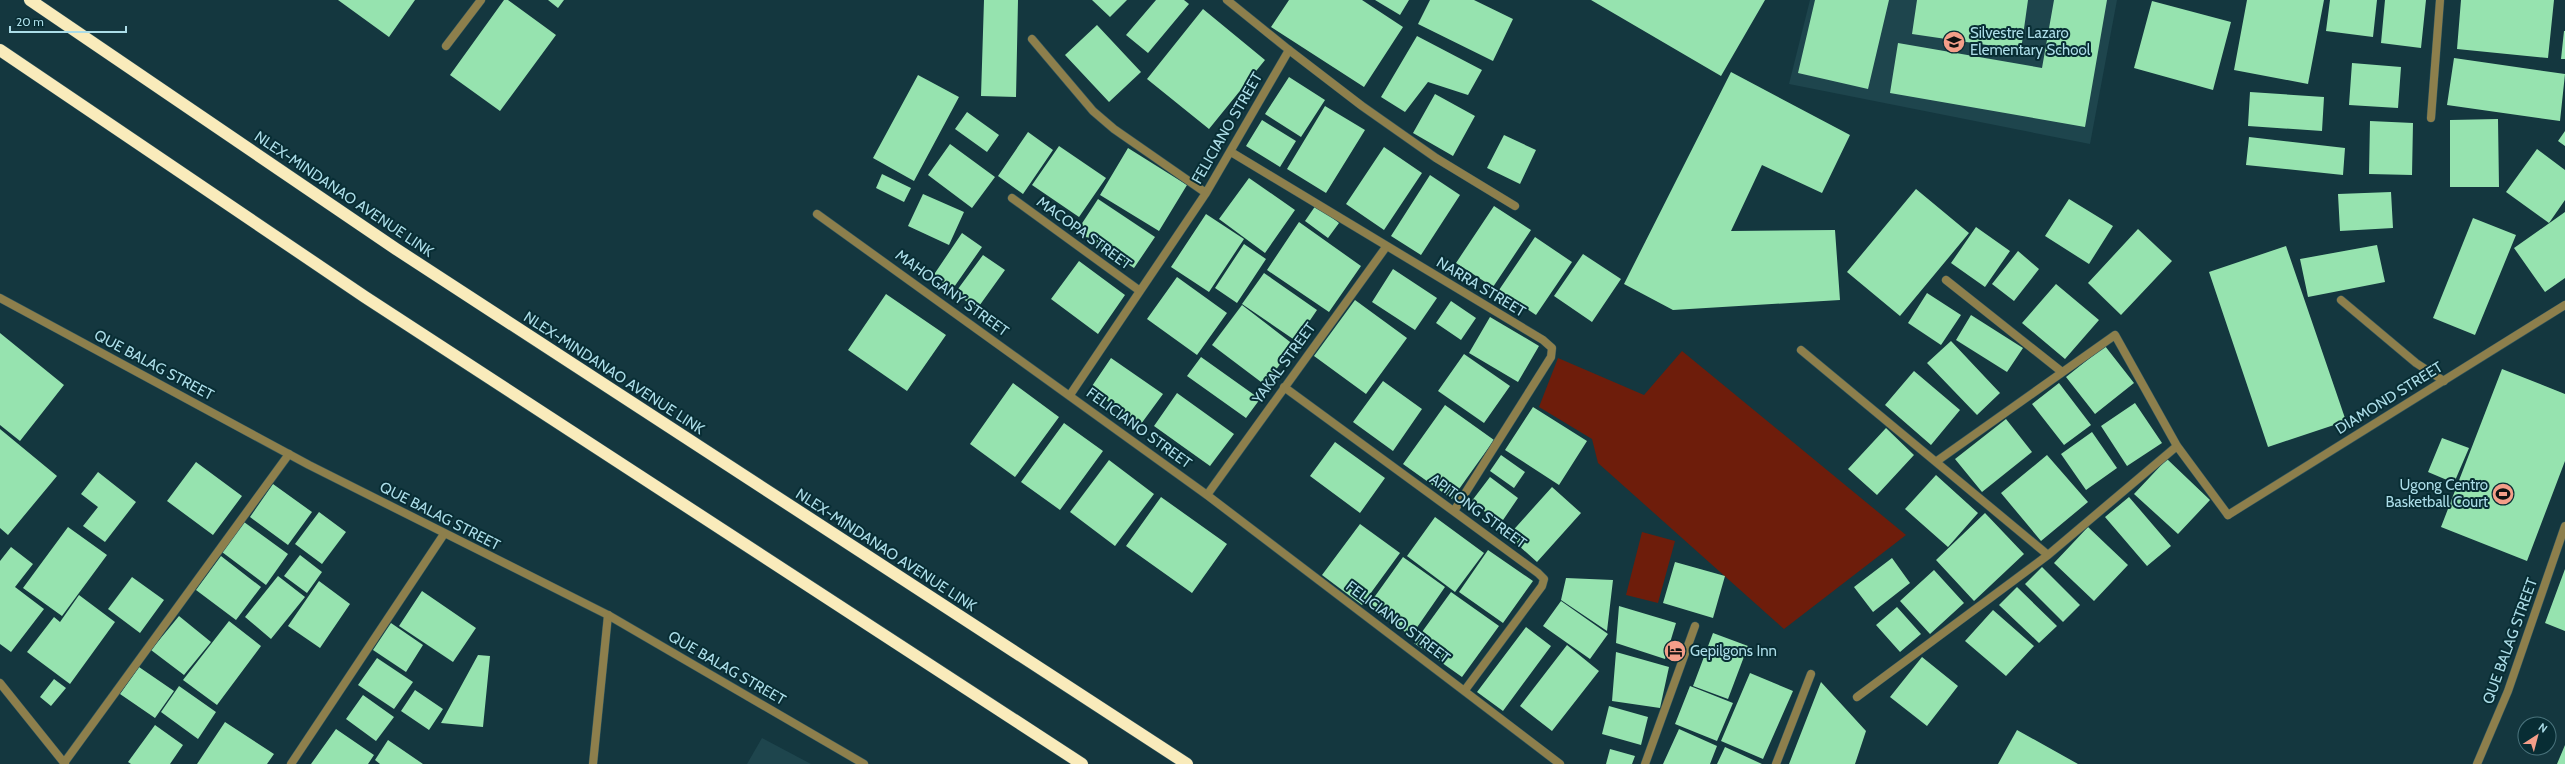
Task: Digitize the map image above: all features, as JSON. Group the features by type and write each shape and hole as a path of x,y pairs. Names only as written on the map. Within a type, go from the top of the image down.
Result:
{"highway":[{"name":"NLEX-MINDANAO AVENUE LINK","path":"30,0 416,262 1187,764"},
{"path":"0,50 372,301 1082,764"}],"street":[{"path":"446,46 481,0"},
{"path":"1227,0 1362,106 1436,158 1515,206"},
{"path":"2431,118 2440,0"},
{"path":"1032,39 1093,111 1114,129 1206,192"},
{"name":"FELICIANO STREET","path":"1289,50 1231,152 1206,192 1070,395 1465,690 1560,764"},
{"name":"NARRA STREET","path":"1231,152 1386,247 1543,340 1552,348 1551,357 1454,511"},
{"name":"MACOPA STREET","path":"1012,198 1140,291"},
{"name":"MAHOGANY STREET","path":"817,214 1070,395"},
{"name":"YAKAL STREET","path":"1207,496 1284,386 1386,247"},
{"path":"1946,280 2062,372"},
{"name":"QUE BALAG STREET","path":"0,298 289,454 444,534 608,615 864,764"},
{"path":"2341,300 2416,363 2444,381"},
{"name":"DIAMOND STREET","path":"2177,446 2228,515 2565,305"},
{"path":"1857,697 2048,555 2177,446 2115,334 1937,461"},
{"path":"1801,350 1937,461 2048,555"},
{"name":"APITONG STREET","path":"1284,386 1544,579 1542,586 1465,690"},
{"path":"0,683 65,764 289,454"},
{"name":"QUE BALAG STREET","path":"2477,764 2508,691 2565,526"},
{"path":"291,764 444,534"},
{"path":"593,764 608,615"},
{"path":"1645,764 1694,626"},
{"path":"1776,764 1811,674"}],"shaded area":[{"name":"Silvestre Lazaro Elementary School","path":"1810,0 2117,0 2090,144 1789,84"},
{"path":"1682,351 1906,535 1784,629 1598,463 1592,439 1539,407 1558,358 1644,395"},
{"path":"1642,532 1675,541 1658,603 1626,595"},
{"path":"762,738 811,764 747,764"}],"building":[{"path":"338,0 415,0 389,37"},
{"path":"504,0 508,0 556,35 500,111 450,75"},
{"path":"548,0 564,0 558,8"},
{"path":"984,0 1018,0 1016,97 981,96"},
{"path":"1092,0 1127,0 1110,17"},
{"path":"1156,0 1184,0 1189,4 1148,53 1126,35"},
{"path":"1289,0 1362,0 1403,27 1364,87 1271,27"},
{"path":"1375,0 1409,0 1400,15"},
{"path":"1430,0 1474,0 1513,19 1493,61 1418,24"},
{"path":"1591,0 1765,0 1721,76"},
{"path":"1815,0 1889,0 1868,89 1798,73"},
{"path":"1917,0 2028,0 2021,50 1912,34"},
{"path":"2054,0 2107,0 2085,127 1890,93 1898,43 2042,68"},
{"path":"2247,0 2324,0 2308,84 2234,70"},
{"path":"2330,0 2377,0 2373,37 2326,31"},
{"path":"2385,0 2426,0 2421,48 2381,43"},
{"path":"2461,0 2554,0 2548,58 2457,49"},
{"path":"2152,1 2231,22 2213,90 2134,68"},
{"path":"1203,9 1265,60 1209,129 1147,79"},
{"path":"1097,25 1141,72 1109,102 1065,55"},
{"path":"2564,31 2565,59 2561,59"},
{"path":"1417,36 1482,70 1468,95 1428,82 1405,112 1381,97"},
{"path":"2454,58 2565,74 2560,121 2447,105"},
{"path":"2352,63 2401,67 2398,108 2349,105"},
{"path":"1731,72 1850,135 1822,193 1762,165 1731,231 1835,230 1840,300 1673,310 1624,284"},
{"path":"918,75 959,97 914,181 873,158"},
{"path":"1289,77 1325,100 1301,137 1265,114"},
{"path":"2250,92 2324,97 2322,131 2248,126"},
{"path":"1435,94 1475,116 1453,156 1413,133"},
{"path":"1325,106 1365,130 1326,193 1287,169"},
{"path":"967,112 999,135 987,152 955,129"},
{"path":"2498,119 2499,187 2450,187 2450,120"},
{"path":"1262,120 1296,141 1280,167 1246,146"},
{"path":"2370,121 2413,123 2412,175 2369,174"},
{"path":"2565,131 2565,146 2558,141"},
{"path":"1028,132 1053,150 1023,194 998,176"},
{"path":"1504,135 1536,150 1520,184 1487,168"},
{"path":"2249,137 2345,148 2343,175 2246,165"},
{"path":"950,144 995,177 972,208 928,175"},
{"path":"1059,146 1106,178 1079,217 1032,185"},
{"path":"1384,147 1422,173 1384,230 1346,204"},
{"path":"1128,148 1187,185 1159,231 1100,195"},
{"path":"2537,149 2565,170 2565,200 2549,223 2506,192"},
{"path":"882,174 911,188 904,202 876,188"},
{"path":"1430,175 1460,195 1421,255 1391,236"},
{"path":"1249,178 1295,210 1265,253 1219,219"},
{"path":"1916,189 1969,233 1900,316 1847,272"},
{"path":"2391,192 2393,228 2340,231 2338,194"},
{"path":"923,194 964,212 949,245 908,226"},
{"path":"1098,199 1155,237 1134,268 1077,231"},
{"path":"2069,199 2113,226 2089,264 2045,236"},
{"path":"1316,205 1339,223 1328,238 1305,221"},
{"path":"1494,206 1531,230 1493,287 1456,263"},
{"path":"2565,212 2565,278 2545,292 2514,248"},
{"path":"1206,214 1244,239 1209,292 1171,267"},
{"path":"2473,218 2516,235 2475,335 2433,318"},
{"path":"1299,222 1361,266 1329,312 1267,270"},
{"path":"1976,227 2010,251 1985,287 1951,263"},
{"path":"2138,229 2172,261 2121,315 2088,283"},
{"path":"962,233 982,247 952,290 933,276"},
{"path":"1535,237 1572,262 1536,315 1499,290"},
{"path":"1244,244 1266,259 1237,303 1215,288"},
{"path":"2377,245 2385,282 2308,297 2300,259"},
{"path":"2286,246 2346,421 2268,447 2209,272"},
{"path":"2018,251 2039,269 2014,301 1992,284"},
{"path":"1583,254 1621,279 1592,322 1554,296"},
{"path":"983,255 1005,270 977,309 955,293"},
{"path":"1079,261 1125,295 1098,334 1051,299"},
{"path":"1393,269 1437,298 1415,330 1372,302"},
{"path":"1264,273 1317,310 1296,341 1242,304"},
{"path":"1177,277 1227,313 1197,355 1147,319"},
{"path":"2056,284 2099,320 2065,359 2022,323"},
{"path":"1927,293 1961,315 1941,345 1908,323"},
{"path":"886,294 946,335 907,391 848,350"},
{"path":"1355,300 1407,338 1366,394 1314,356"},
{"path":"1451,301 1476,318 1461,340 1436,323"},
{"path":"1242,305 1294,345 1265,385 1212,345"},
{"path":"1971,315 2023,348 2007,372 1956,340"},
{"path":"1490,317 1539,346 1518,382 1469,353"},
{"path":"0,333 64,385 20,441 0,425"},
{"path":"1951,341 2000,393 1977,415 1927,363"},
{"path":"2105,346 2134,383 2095,414 2066,377"},
{"path":"1464,354 1510,386 1484,423 1438,391"},
{"path":"1201,357 1260,399 1246,418 1187,376"},
{"path":"1111,358 1163,394 1141,424 1090,389"},
{"name":"Ugong Centro Basketball Court","path":"2502,369 2565,394 2565,461 2527,561 2441,527"},
{"path":"1914,371 1960,410 1931,445 1885,405"},
{"path":"1383,381 1422,409 1393,451 1353,422"},
{"path":"1013,383 1059,417 1015,477 970,444"},
{"path":"2059,383 2091,425 2064,445 2032,404"},
{"path":"1177,393 1234,434 1210,466 1154,426"},
{"path":"2135,403 2162,443 2127,466 2101,426"},
{"path":"1445,405 1494,440 1452,499 1403,464"},
{"path":"1533,407 1587,441 1559,485 1505,450"},
{"path":"2006,419 2032,452 1982,492 1955,459"},
{"path":"1064,423 1103,451 1060,510 1021,482"},
{"path":"1886,428 1914,455 1877,495 1848,469"},
{"path":"0,429 57,476 8,535 0,528"},
{"path":"2092,432 2117,468 2086,490 2061,454"},
{"path":"2442,438 2469,448 2454,483 2428,472"},
{"path":"1335,442 1385,478 1360,513 1310,476"},
{"path":"1501,455 1525,472 1514,488 1490,471"},
{"path":"2047,455 2088,502 2041,541 2001,493"},
{"path":"2167,459 2210,500 2178,534 2134,494"},
{"path":"1109,460 1154,494 1115,546 1070,512"},
{"path":"196,462 242,496 213,535 167,501"},
{"path":"98,472 136,502 105,542 83,526 98,507 81,494"},
{"path":"1936,475 1978,513 1948,547 1905,509"},
{"path":"1490,477 1518,498 1501,523 1471,502"},
{"path":"273,484 312,512 288,545 250,517"},
{"path":"1552,487 1581,513 1537,562 1508,536"},
{"path":"1161,497 1227,544 1192,593 1126,546"},
{"path":"2129,497 2171,546 2147,566 2105,517"},
{"path":"319,512 346,532 322,564 295,544"},
{"path":"1985,513 2024,554 1974,601 1936,560"},
{"path":"1435,517 1484,553 1455,592 1407,556"},
{"path":"244,522 288,554 266,585 222,552"},
{"path":"1360,524 1400,553 1362,605 1322,575"},
{"path":"68,527 107,555 62,616 23,588"},
{"path":"2088,527 2128,565 2094,601 2054,563"},
{"path":"11,547 33,564 15,587 44,609 11,652 0,644 0,561"},
{"path":"1488,550 1533,581 1503,623 1459,592"},
{"path":"300,555 322,572 307,593 284,576"},
{"path":"221,556 261,587 236,620 196,590"},
{"path":"1403,557 1445,587 1411,636 1368,606"},
{"path":"1892,558 1910,583 1873,612 1854,587"},
{"path":"1675,562 1725,576 1713,618 1663,603"},
{"path":"2042,567 2080,605 2063,622 2025,584"},
{"path":"2565,569 2565,631 2545,623"},
{"path":"1934,570 1964,603 1930,634 1900,601"},
{"path":"278,576 305,597 271,639 245,617"},
{"path":"132,577 164,600 140,633 108,609"},
{"path":"1566,578 1613,580 1607,631 1561,600"},
{"path":"319,581 350,604 320,648 288,626"},
{"path":"2017,587 2057,626 2039,643 1999,605"},
{"path":"422,591 476,628 453,662 399,626"},
{"path":"1451,592 1499,626 1462,677 1414,643"},
{"path":"79,595 115,622 70,684 27,652 54,617 60,622"},
{"path":"1561,601 1608,634 1590,659 1543,626"},
{"path":"1619,606 1676,623 1665,659 1616,643"},
{"path":"1897,607 1921,634 1900,652 1876,625"},
{"path":"1993,610 2034,646 2006,676 1965,641"},
{"path":"179,616 211,642 184,675 151,650"},
{"path":"229,621 261,646 217,705 183,680"},
{"path":"391,623 423,645 406,672 373,650"},
{"path":"1526,627 1551,646 1503,711 1477,692"},
{"path":"1713,633 1748,646 1728,699 1693,686"},
{"path":"1567,645 1599,671 1552,731 1520,706"},
{"path":"1616,652 1669,667 1660,708 1612,701"},
{"path":"478,655 490,656 483,727 441,723"},
{"path":"1922,657 1958,686 1927,726 1890,697"},
{"path":"377,658 413,682 394,709 358,685"},
{"path":"139,667 174,691 155,718 120,694"},
{"path":"1750,673 1793,691 1763,759 1721,741"},
{"path":"54,679 66,688 51,706 40,697"},
{"path":"1821,682 1866,731 1855,764 1789,764"},
{"path":"179,686 216,712 198,739 161,712"},
{"path":"1690,686 1733,703 1717,741 1675,724"},
{"path":"415,690 443,709 429,730 401,711"},
{"path":"363,695 394,717 376,741 346,719"},
{"path":"1609,706 1648,717 1641,745 1602,734"},
{"path":"225,722 274,754 267,764 197,764"},
{"path":"155,725 183,745 170,764 131,764 128,762"},
{"path":"336,729 374,755 368,764 311,764"},
{"path":"1679,729 1717,746 1710,764 1663,764"},
{"path":"2017,730 2078,764 1998,764"},
{"path":"388,740 423,764 380,764 375,760"},
{"path":"2565,745 2565,764 2557,764"},
{"path":"1725,747 1762,764 1717,764"},
{"path":"1610,749 1635,756 1632,764 1606,764"}],"place":[{"name":"Silvestre Lazaro Elementary School","path":"1954,42"},
{"name":"Ugong Centro Basketball Court","path":"2503,494"},
{"name":"Gepilgons Inn","path":"1675,651"}]}
